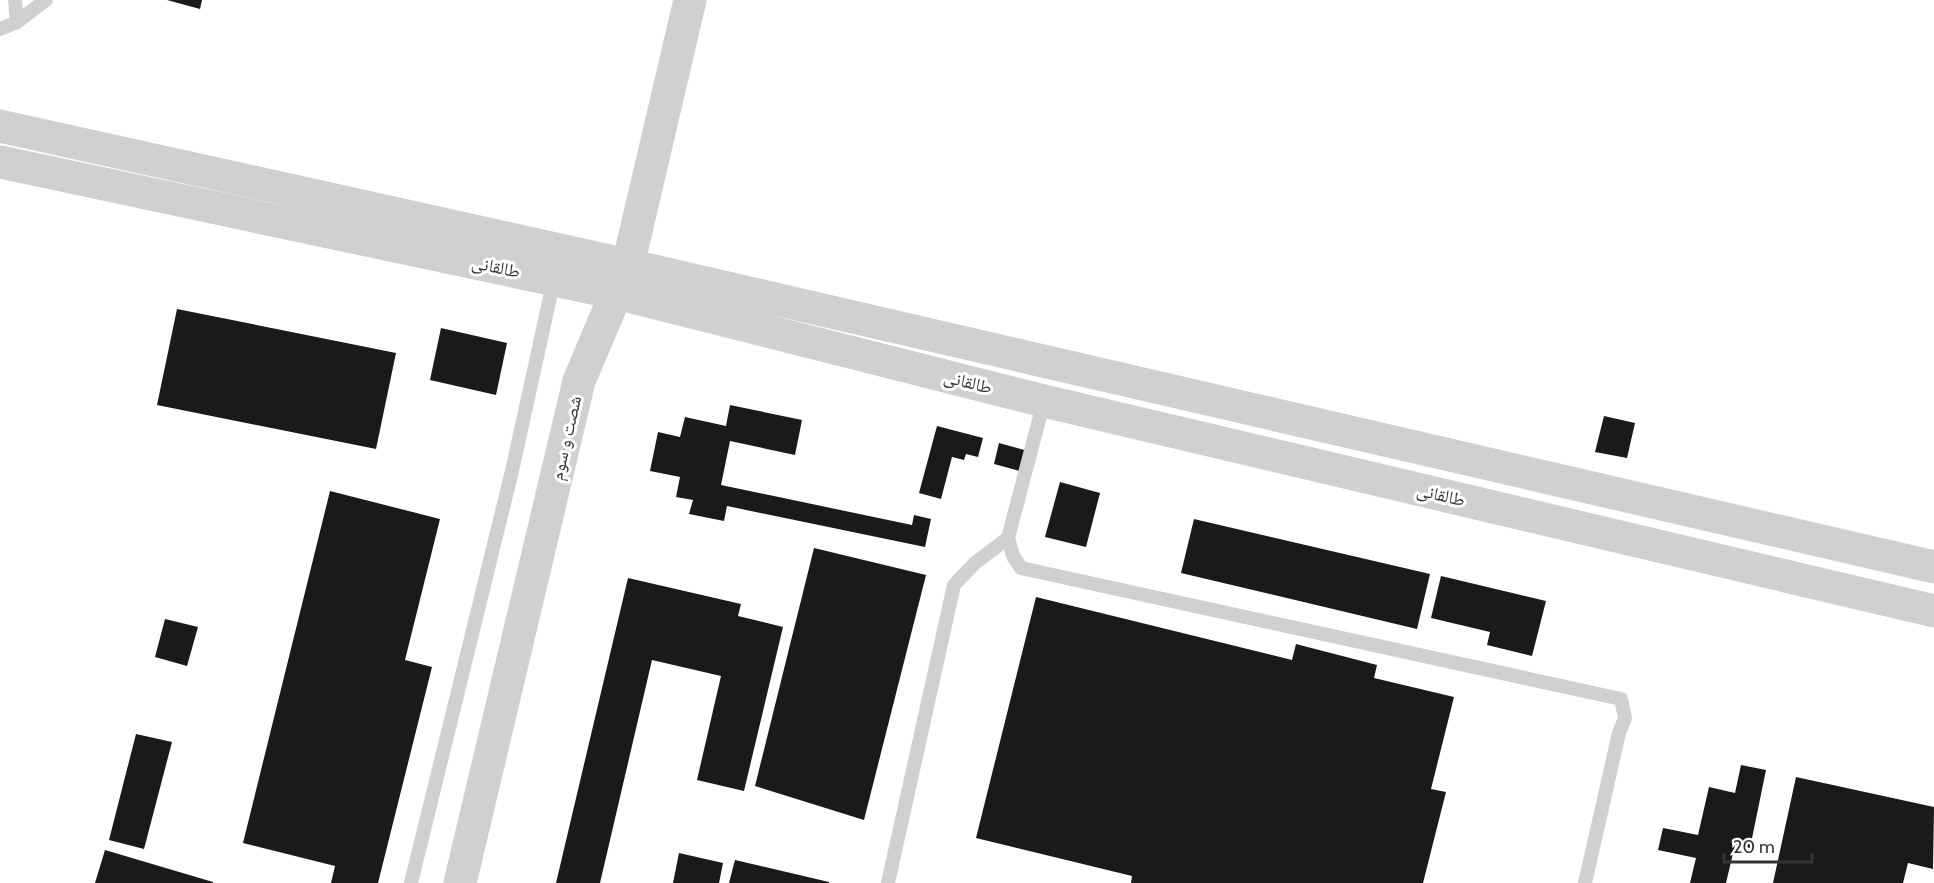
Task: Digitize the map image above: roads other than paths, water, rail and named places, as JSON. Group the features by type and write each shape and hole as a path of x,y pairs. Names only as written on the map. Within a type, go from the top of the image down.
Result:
{"street":[{"name":"شصت و سوم","path":"460,883 579,381 622,279 690,0"},
{"name":"طالقانی","path":"0,126 622,279 1934,567"},
{"name":"طالقانی","path":"0,162 554,279 622,279 1044,401 1934,611"}],"lane":[{"path":"15,0 17,22"},
{"path":"0,29 17,22 46,0"},
{"path":"411,883 512,471 554,279"},
{"path":"1044,401 1008,538 1013,556 1021,568 1621,699 1624,718 1585,883"},
{"path":"888,883 954,585 975,562 1008,538"}]}
